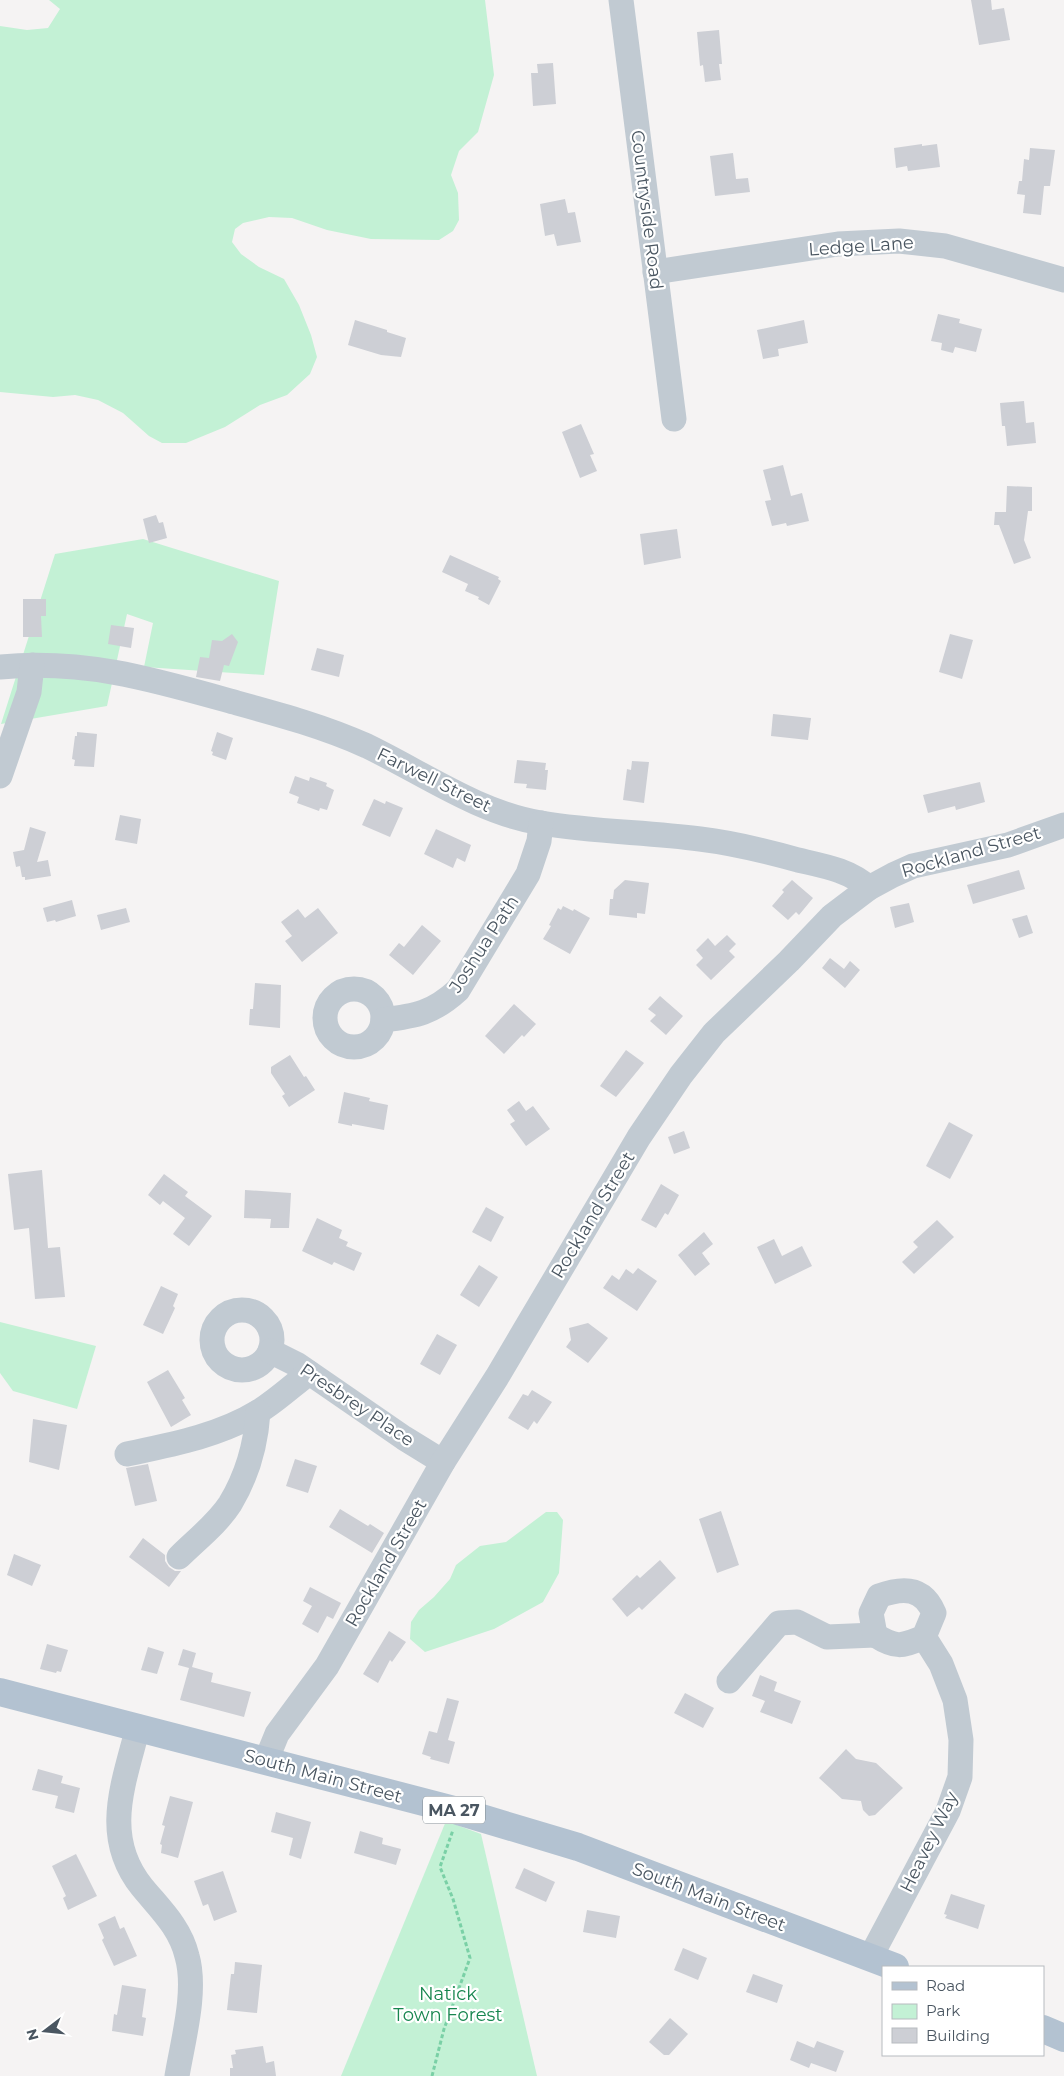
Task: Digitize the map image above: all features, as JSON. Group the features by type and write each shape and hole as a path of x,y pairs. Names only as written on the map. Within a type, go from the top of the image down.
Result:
{"main road":[{"name":"South Main Street","path":"0,1692 458,1811 578,1847 892,1966"},
{"path":"1044,2029 1064,2038"}],"street":[{"name":"Countryside Road","path":"620,0 674,419"},
{"name":"Ledge Lane","path":"655,272 838,244 899,241 945,246 1064,280"},
{"name":"Farwell Street","path":"0,667 32,665 81,667 140,676 293,719 342,736 367,746 503,814 541,824 624,833 698,838 740,845 841,871 860,880 869,888"},
{"path":"0,776 28,692 32,665"},
{"name":"Joshua Path","path":"383,1020 428,1012 445,1002 458,990 528,874 539,841 541,824"},
{"name":"Rockland Street","path":"266,1761 277,1734 327,1666 443,1462 497,1377 639,1137 714,1032 789,961 832,916 869,888 913,866 1008,845 1064,825"},
{"name":"Presbrey Place","path":"270,1351 309,1372 404,1438 443,1462"},
{"path":"127,1454 188,1440 236,1422 258,1412 309,1372"},
{"path":"179,1557 230,1504 247,1467 253,1448 258,1412"},
{"path":"729,1681 779,1623 797,1622 827,1637 875,1635 889,1644 910,1644 924,1637 934,1613 928,1599 917,1592 895,1590 879,1596 871,1613 875,1635"},
{"name":"Heavey Way","path":"870,1958 948,1811 960,1777 961,1740 956,1700 941,1664 924,1637"},
{"path":"138,1728 121,1794 118,1826 125,1860 132,1874 173,1923 182,1939 188,1956 190,1989 177,2076"}],"path":[{"path":"432,2076 444,2029 470,1958 453,1899 440,1867 454,1826"}],"green space":[{"path":"49,0 485,0 494,75 478,132 459,151 451,175 458,193 459,220 453,231 439,240 371,239 327,230 292,218 269,217 243,223 235,229 232,242 241,254 259,267 284,279 299,305 311,335 317,357 310,374 287,395 260,405 225,427 186,443 162,443 149,436 123,413 98,400 75,395 53,397 0,392 0,26 27,30 48,28 60,9"},
{"path":"143,539 279,581 264,675 144,667 153,623 127,614 107,706 1,724 55,554"},
{"path":"0,1322 96,1346 77,1409 13,1391 0,1373"},
{"path":"546,1512 557,1512 563,1520 559,1573 543,1602 494,1629 425,1652 410,1639 411,1622 419,1610 450,1579 456,1565 480,1546 506,1542"},
{"name":"Natick Town Forest","path":"446,1821 481,1834 537,2076 341,2076"}],"building":[{"path":"971,0 991,0 992,10 1004,8 1010,40 979,45"},
{"path":"719,30 722,64 719,64 721,80 705,82 703,65 700,66 697,32"},
{"path":"553,63 556,104 533,106 531,73 538,73 537,64"},
{"path":"922,144 922,146 937,144 940,167 908,171 907,166 896,168 894,148"},
{"path":"1030,148 1055,150 1050,186 1044,186 1041,215 1023,213 1025,195 1017,194 1019,181 1022,181 1024,159 1029,160"},
{"path":"733,153 736,179 748,178 750,192 715,196 710,156"},
{"path":"565,199 568,213 575,212 581,242 557,246 554,234 545,236 540,204"},
{"path":"938,314 960,319 959,323 982,329 976,352 955,347 953,353 941,350 942,343 931,341"},
{"path":"355,320 406,338 401,357 381,355 348,345"},
{"path":"804,320 808,343 778,349 779,356 763,359 757,330"},
{"path":"1024,401 1026,423 1034,422 1036,443 1007,446 1005,426 1002,426 1000,403"},
{"path":"581,424 594,454 590,455 597,471 580,478 562,432"},
{"path":"783,465 791,496 802,493 809,521 787,526 786,523 772,526 765,501 771,500 763,470"},
{"path":"1007,486 1032,487 1032,511 1028,511 1024,540 1031,558 1014,564 999,525 994,525 995,512 1006,512"},
{"path":"156,515 159,523 163,522 167,538 149,543 143,519"},
{"path":"677,529 681,558 644,565 640,534"},
{"path":"450,555 499,577 498,579 501,581 489,605 478,599 479,597 465,591 468,584 442,572"},
{"path":"23,599 46,599 46,616 41,616 42,637 23,637"},
{"path":"111,625 134,628 131,648 108,644"},
{"path":"232,634 238,642 229,666 224,665 220,681 196,677 200,657 209,658 212,640 222,641"},
{"path":"950,634 973,640 962,679 939,672"},
{"path":"317,648 344,655 339,677 311,670"},
{"path":"773,714 811,718 808,740 771,736"},
{"path":"77,732 97,734 94,767 74,766 75,760 72,759"},
{"path":"217,732 233,738 226,760 212,755 213,752 211,751"},
{"path":"517,760 546,763 545,770 548,770 546,790 526,788 527,784 514,783"},
{"path":"632,761 649,762 644,803 623,800 627,769 631,770"},
{"path":"295,776 309,781 310,777 327,783 326,786 334,790 327,810 320,808 319,811 297,803 299,797 289,793"},
{"path":"980,782 985,802 956,810 955,806 928,813 923,795"},
{"path":"374,799 385,804 386,801 403,808 390,837 362,825"},
{"path":"120,815 141,819 137,844 115,840"},
{"path":"30,827 46,832 37,862 48,860 51,876 25,880 25,877 22,877 20,866 16,867 13,852 24,850"},
{"path":"436,829 471,845 465,862 457,858 453,868 424,854"},
{"path":"1019,870 1025,889 973,904 967,885"},
{"path":"625,880 649,883 645,914 637,913 637,918 609,915 610,899 613,899 614,890"},
{"path":"792,880 813,898 799,915 796,912 788,920 772,906 784,892 782,890"},
{"path":"72,900 76,916 56,922 55,920 47,922 43,908"},
{"path":"909,903 914,922 895,928 890,907"},
{"path":"563,906 573,911 574,909 590,918 570,954 543,939 551,926 549,925 558,908 561,910"},
{"path":"126,908 130,922 101,930 97,915"},
{"path":"318,908 338,933 302,962 285,941 292,936 281,922 298,909 305,918"},
{"path":"1027,915 1033,933 1019,938 1012,919"},
{"path":"422,925 441,941 413,975 389,955 399,943 404,947"},
{"path":"727,935 736,944 729,951 735,957 711,980 696,965 703,958 696,950 708,938 715,946"},
{"path":"830,958 844,969 850,961 860,970 845,988 822,968"},
{"path":"255,983 281,985 280,1028 249,1025 250,1009 253,1009"},
{"path":"660,996 683,1016 666,1035 650,1021 656,1015 648,1009"},
{"path":"514,1004 536,1024 524,1037 522,1035 504,1054 485,1036"},
{"path":"626,1050 644,1063 616,1097 600,1086"},
{"path":"290,1055 315,1090 289,1107 282,1096 285,1094 271,1073 271,1067"},
{"path":"344,1092 370,1098 369,1101 388,1105 384,1130 338,1123"},
{"path":"519,1101 526,1111 533,1106 550,1129 526,1146 510,1124 515,1121 507,1110"},
{"path":"949,1122 973,1135 950,1179 926,1166"},
{"path":"684,1131 690,1148 674,1154 668,1137"},
{"path":"42,1170 48,1248 60,1247 65,1297 35,1299 29,1228 14,1230 8,1174"},
{"path":"164,1174 188,1192 185,1196 212,1216 189,1246 173,1234 185,1218 163,1201 160,1205 148,1195"},
{"path":"661,1184 679,1195 668,1215 665,1213 656,1228 641,1220"},
{"path":"245,1190 291,1193 289,1228 270,1228 271,1219 244,1218"},
{"path":"486,1207 504,1217 491,1242 472,1232"},
{"path":"317,1218 342,1230 339,1238 348,1242 346,1246 362,1253 354,1271 334,1262 332,1265 302,1251"},
{"path":"937,1220 954,1237 914,1274 902,1262 918,1247 913,1242"},
{"path":"704,1232 713,1244 702,1253 710,1264 695,1276 678,1255"},
{"path":"774,1239 782,1256 802,1246 812,1266 775,1284 757,1247"},
{"path":"479,1265 498,1277 479,1307 460,1295"},
{"path":"638,1268 657,1281 637,1311 603,1288 612,1275 619,1280 626,1269 633,1274"},
{"path":"161,1286 178,1294 173,1306 175,1308 163,1334 143,1325"},
{"path":"588,1323 608,1338 588,1363 566,1347 571,1340 569,1328"},
{"path":"437,1334 457,1345 440,1375 420,1364"},
{"path":"168,1370 185,1398 182,1400 191,1415 171,1427 147,1382"},
{"path":"532,1390 552,1402 537,1424 534,1421 528,1430 508,1418 523,1394 528,1396"},
{"path":"33,1419 67,1425 59,1470 29,1462"},
{"path":"295,1459 317,1466 308,1493 286,1486"},
{"path":"148,1464 157,1501 135,1506 126,1468"},
{"path":"340,1509 368,1526 370,1524 384,1533 372,1553 329,1527"},
{"path":"721,1511 739,1565 717,1573 699,1519"},
{"path":"143,1538 165,1555 165,1561 169,1567 175,1571 181,1571 169,1587 129,1557"},
{"path":"14,1554 41,1565 32,1586 7,1575"},
{"path":"660,1560 676,1578 642,1610 639,1607 627,1617 612,1599 637,1575 640,1578"},
{"path":"310,1587 341,1603 333,1619 327,1616 318,1633 302,1624 312,1606 303,1601"},
{"path":"389,1631 406,1642 392,1662 390,1660 378,1683 363,1674"},
{"path":"47,1644 68,1650 61,1672 57,1671 56,1673 40,1669"},
{"path":"148,1647 164,1652 157,1674 141,1670"},
{"path":"183,1649 196,1653 192,1667 213,1673 211,1682 251,1692 244,1717 180,1700 189,1668 178,1665"},
{"path":"760,1675 777,1682 774,1691 801,1701 792,1724 760,1712 765,1701 752,1696"},
{"path":"685,1693 714,1708 703,1728 674,1713"},
{"path":"447,1698 459,1701 448,1740 455,1742 449,1764 430,1759 431,1757 422,1754 429,1731 437,1733"},
{"path":"846,1749 856,1759 876,1763 903,1788 875,1815 869,1816 863,1810 861,1801 842,1799 819,1778"},
{"path":"38,1769 63,1776 61,1783 80,1788 74,1813 55,1808 58,1796 32,1790"},
{"path":"170,1796 193,1802 178,1858 161,1853 162,1845 160,1844 165,1826 162,1825"},
{"path":"276,1812 311,1822 301,1859 289,1855 293,1838 271,1832"},
{"path":"360,1831 383,1838 382,1844 401,1849 396,1865 354,1853"},
{"path":"76,1854 97,1896 68,1910 63,1898 66,1896 52,1866"},
{"path":"524,1868 555,1882 546,1902 515,1888"},
{"path":"223,1871 237,1912 214,1921 208,1904 203,1906 194,1881"},
{"path":"951,1894 985,1905 978,1929 945,1918 947,1915 944,1914"},
{"path":"587,1910 620,1916 616,1938 583,1932"},
{"path":"115,1916 120,1929 124,1927 137,1956 114,1966 102,1940 104,1938 98,1924"},
{"path":"683,1948 707,1958 698,1980 674,1970"},
{"path":"235,1962 262,1965 257,2013 227,2010 231,1974 234,1974"},
{"path":"753,1974 783,1985 777,2003 746,1992"},
{"path":"122,1985 146,1989 142,2017 146,2018 143,2036 112,2031 114,2014 117,2015"},
{"path":"670,2018 688,2034 669,2055 664,2055 649,2042"},
{"path":"797,2041 814,2048 817,2041 844,2051 836,2072 811,2063 809,2068 790,2060"},
{"path":"263,2046 266,2063 274,2061 276,2076 230,2076 230,2068 233,2068 231,2055 236,2054 235,2050"}]}
